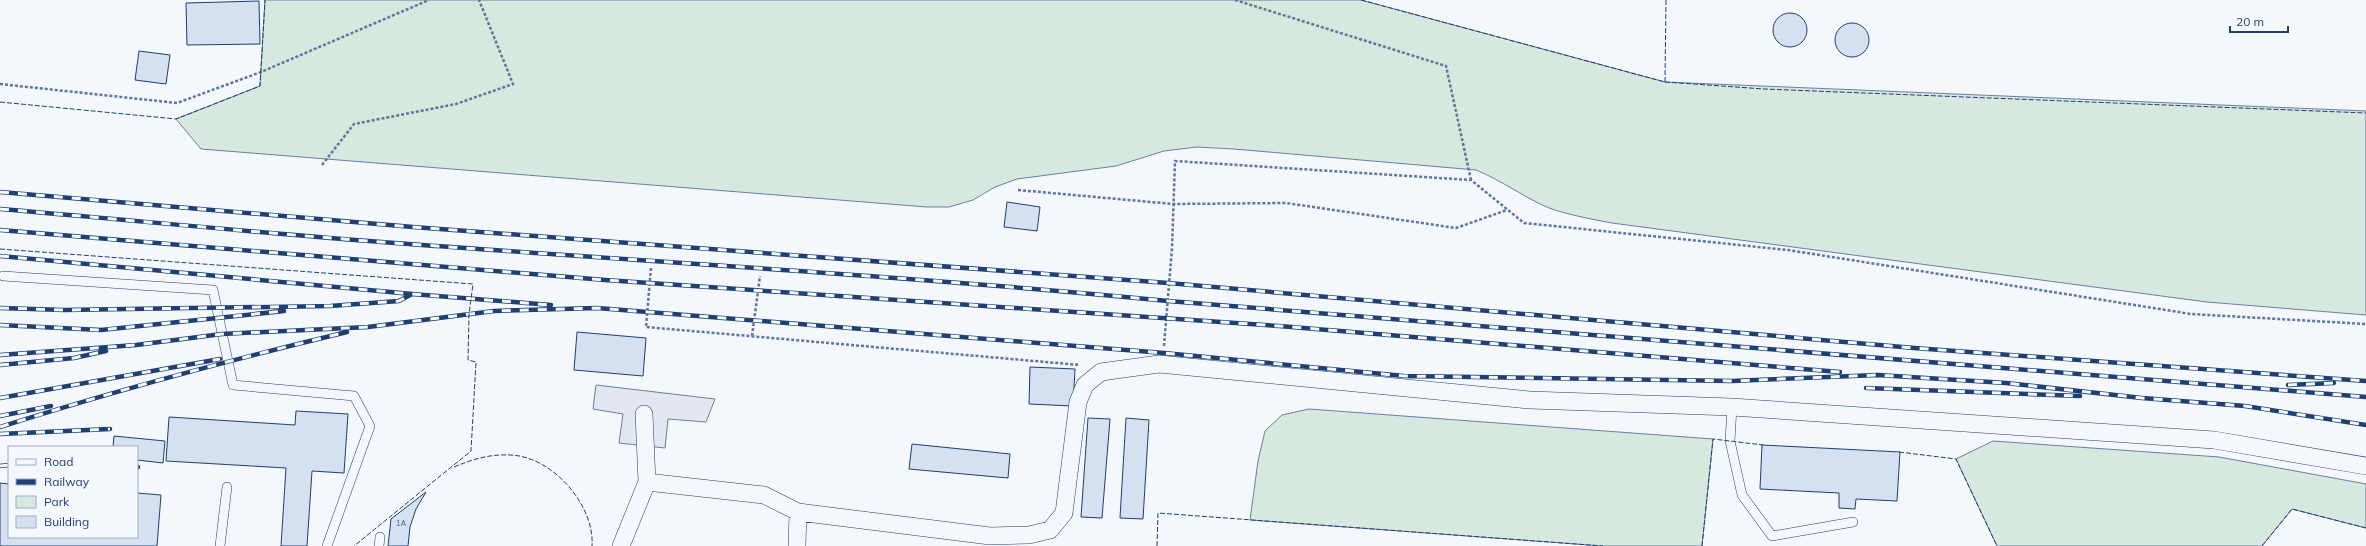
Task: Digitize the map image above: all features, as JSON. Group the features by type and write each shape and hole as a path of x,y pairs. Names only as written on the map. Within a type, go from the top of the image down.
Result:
{"street":[{"path":"647,482 764,495 798,512 990,536 1029,535 1050,530 1064,513 1078,402 1086,385 1101,372 1159,364 1530,400 1732,406 2214,440 2366,466"},
{"path":"621,546 647,482 644,414"},
{"path":"797,546 798,512"}],"lane":[{"path":"3,276 213,290 233,385 354,396 370,426 327,546"},
{"path":"1732,406 1730,441 1742,495 1772,536 1853,522"},
{"path":"220,546 227,487"}],"path":[{"path":"0,84 177,103 261,72 428,0"},
{"path":"322,164 354,124 456,104 513,84 479,0"},
{"path":"1235,0 1446,66 1471,180"},
{"path":"1159,364 1164,353 1172,248 1175,161 1471,180 1524,223 1788,250 2190,314 2366,324"},
{"path":"1018,190 1174,204 1286,203 1456,228 1508,210"},
{"path":"651,268 646,327 1076,363 1101,372"},
{"path":"752,336 760,276"}],"green space":[{"path":"265,0 1361,0 1665,82 2366,111 2366,315 2207,302 1612,223 1572,215 1549,208 1476,170 1234,149 1197,147 1164,151 1116,166 1017,179 995,187 973,200 949,207 927,207 201,149 176,119 260,86"},
{"path":"1309,409 1713,439 1702,546 1603,546 1250,520 1258,461 1265,431 1282,415"},
{"path":"1993,441 2219,457 2366,484 2366,528 2292,509 2262,546 1997,546 1956,459"}],"shaded area":[{"path":"596,385 715,399 706,422 668,419 665,448 619,443 623,414 593,409"}],"building":[{"path":"259,1 260,44 187,45 186,3"},
{"path":"1793,13 1800,15 1805,20 1807,30 1805,40 1800,45 1787,47 1780,45 1775,40 1773,27 1775,20 1780,15"},
{"path":"1855,23 1862,25 1867,30 1869,40 1867,50 1862,55 1849,57 1842,55 1837,50 1835,37 1837,30 1842,25"},
{"path":"139,51 170,55 166,84 135,80"},
{"path":"1007,202 1040,207 1037,231 1004,227"},
{"path":"577,332 646,338 643,376 574,370"},
{"path":"1030,367 1075,369 1073,406 1029,404"},
{"path":"296,411 348,414 344,473 312,471 307,546 281,546 286,468 166,461 169,417 295,425"},
{"path":"1088,418 1110,419 1102,518 1081,517"},
{"path":"1126,418 1149,420 1143,519 1120,518"},
{"path":"114,436 165,441 163,463 138,460 138,446 113,446"},
{"path":"912,444 1010,454 1008,478 909,469"},
{"path":"1762,445 1900,452 1897,501 1856,499 1855,509 1839,508 1839,493 1760,489"},
{"path":"0,483 8,484 8,538 138,538 138,493 161,495 157,546 0,546"},
{"path":"426,492 416,509 410,527 408,546 388,546 391,519"}],"railway":[{"path":"0,192 413,227 1168,283 1914,348 2366,381"},
{"path":"0,209 369,241 1075,292 1168,301 2366,397"},
{"path":"0,230 605,280 1279,326 1840,372"},
{"path":"0,256 412,294 551,305"},
{"path":"0,308 64,310 330,306 399,301 412,294"},
{"path":"0,355 136,345 222,334 368,327 494,311 597,308 1164,353 1404,376 1732,381 1878,375 2006,383 2142,398 2245,406 2366,425"},
{"path":"0,325 101,330 284,311"},
{"path":"0,427 172,376 347,332"},
{"path":"0,365 74,358 106,351"},
{"path":"0,398 220,359"},
{"path":"2288,385 2334,383"},
{"path":"1866,388 2080,396"},
{"path":"0,416 51,406"},
{"path":"0,434 110,429"},
{"path":"0,466 8,465"}],"fence":[{"path":"0,102 176,119 260,86 265,0"},
{"path":"1361,0 1665,82 1764,89 2366,113"},
{"path":"1665,82 1666,0"},
{"path":"0,249 473,284 469,314 468,360 476,362 471,451 354,546"},
{"path":"1702,546 1713,439 1763,445"},
{"path":"1899,452 1956,459 1997,546"},
{"path":"454,467 495,455 510,455 526,458 541,464 555,473 578,499 591,530 592,546"},
{"path":"2262,546 2292,509 2366,528"},
{"path":"1157,546 1158,513 1603,546"}]}
